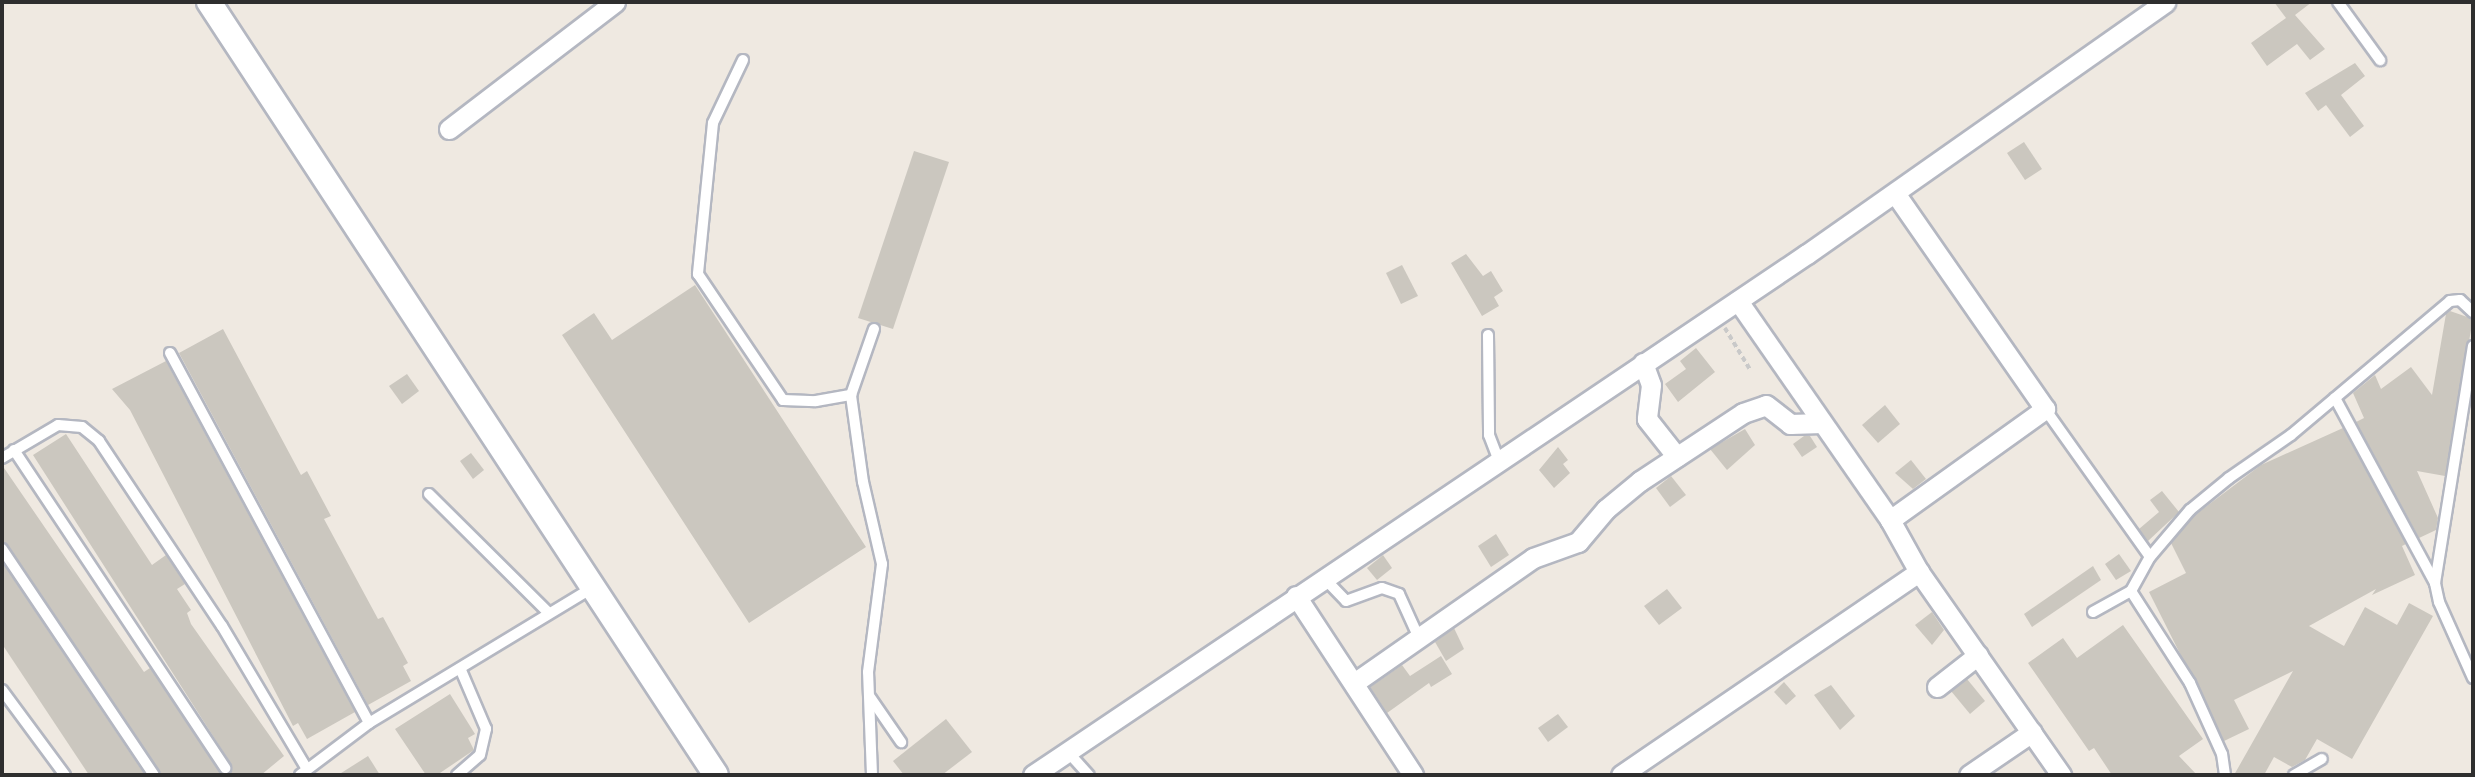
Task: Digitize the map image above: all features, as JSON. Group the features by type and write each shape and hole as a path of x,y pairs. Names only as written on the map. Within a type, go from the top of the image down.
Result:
{"street":[{"path":"209,2 590,589 716,775"},
{"path":"449,128 615,2"},
{"path":"1033,775 1498,459 1738,301 2165,2"},
{"path":"1890,520 2045,409 1895,193"},
{"path":"1738,301 1890,520 1919,572 2061,775"},
{"path":"1643,363 1651,385 1647,419 1677,457"},
{"path":"1354,683 1533,558 1578,542 1606,509 1677,457 1762,404 1771,406 1790,424 1822,423"},
{"path":"1621,775 1919,572"},
{"path":"1296,596 1413,775"},
{"path":"1937,687 1978,655"},
{"path":"1969,775 2032,732"}],"lane":[{"path":"2338,2 2380,60"},
{"path":"743,60 713,123 698,274 783,400 816,401 851,395"},
{"path":"2093,612 2131,592 2150,557 2190,510 2335,398 2450,301 2460,300 2473,312"},
{"path":"872,775 868,693 882,564 863,482 851,395 874,328"},
{"path":"1488,335 1489,435 1498,459"},
{"path":"2435,583 2473,346"},
{"path":"170,353 369,723"},
{"path":"2335,398 2435,583 2439,603 2473,678"},
{"path":"2045,409 2150,557"},
{"path":"2,458 58,425 82,427 99,441 222,626 304,772 369,723 590,589"},
{"path":"14,450 225,768"},
{"path":"429,494 549,613"},
{"path":"2,550 154,775"},
{"path":"1323,577 1346,601 1382,588 1399,594 1419,638"},
{"path":"2131,592 2190,683 2222,754 2225,775"},
{"path":"457,775 480,755 486,729 460,668"},
{"path":"2,690 65,775"},
{"path":"868,693 901,742"},
{"path":"1068,752 1089,775"},
{"path":"2294,775 2322,759"}],"path":[{"path":"1717,315 1751,371"}],"building":[{"path":"2274,2 2312,2 2295,15 2325,49 2310,60 2297,44 2267,66 2251,43 2286,18"},
{"path":"2355,63 2365,76 2341,95 2364,126 2350,137 2326,105 2318,111 2305,93"},
{"path":"2024,142 2042,169 2025,180 2007,153"},
{"path":"914,151 949,162 893,329 858,318"},
{"path":"1466,254 1483,276 1491,271 1503,291 1494,297 1499,306 1482,316 1451,263"},
{"path":"1402,265 1418,296 1401,304 1386,273"},
{"path":"695,285 866,547 749,623 562,335 594,313 612,340"},
{"path":"2450,311 2473,319 2445,476 2417,471 2438,518 2436,530 2419,538 2356,422 2364,418 2353,393 2375,375 2381,389 2411,367 2432,395 2446,314"},
{"path":"223,329 301,475 307,471 331,516 324,519 378,619 383,617 408,663 403,666 411,681 368,705 179,353"},
{"path":"1696,348 1715,372 1678,402 1665,384 1686,369 1680,361"},
{"path":"166,361 355,712 307,739 298,723 293,726 130,410 112,389"},
{"path":"407,374 419,391 402,404 389,386"},
{"path":"1885,405 1900,424 1878,443 1862,425"},
{"path":"2343,428 2406,544 2402,546 2415,575 2372,595 2376,589 2309,626 2344,646 2365,607 2397,625 2409,603 2433,616 2352,759 2317,739 2305,760 2292,767 2274,757 2264,775 2234,775 2293,671 2234,700 2249,729 2224,741 2149,592 2186,573 2171,543 2195,515 2261,465"},
{"path":"1745,429 1755,445 1727,470 1710,449"},
{"path":"66,434 152,565 166,555 185,584 177,589 191,610 187,613 191,624 284,756 261,775 226,775 231,764 33,455"},
{"path":"1804,436 1810,436 1817,447 1802,457 1793,444"},
{"path":"1558,447 1568,460 1563,464 1570,473 1554,488 1539,470"},
{"path":"471,453 484,470 473,479 460,461"},
{"path":"1911,460 1926,479 1913,489 1895,473"},
{"path":"2,465 144,672 150,668 224,775 161,775 8,545 2,542"},
{"path":"1671,476 1686,495 1670,507 1656,488"},
{"path":"2162,491 2179,512 2148,541 2139,529 2159,512 2150,500"},
{"path":"1496,534 1509,555 1491,567 1478,546"},
{"path":"2119,554 2131,571 2116,580 2105,564"},
{"path":"1383,555 1392,568 1377,580 1367,568"},
{"path":"2,562 145,775 89,775 2,644"},
{"path":"2093,566 2101,580 2032,627 2024,614"},
{"path":"1667,589 1682,608 1659,625 1644,606"},
{"path":"1932,612 1944,630 1932,645 1915,625"},
{"path":"2123,625 2203,739 2179,756 2197,775 2112,775 2094,748 2089,751 2028,663 2063,638 2077,658"},
{"path":"1454,628 1464,649 1446,661 1435,642"},
{"path":"1441,656 1452,674 1431,687 1429,683 1387,713 1370,687 1402,665 1410,676"},
{"path":"1967,679 1985,701 1970,714 1951,691"},
{"path":"1784,682 1796,696 1786,705 1774,692"},
{"path":"1831,685 1855,716 1840,730 1814,695"},
{"path":"450,694 475,734 468,738 474,750 437,775 426,775 395,729"},
{"path":"1558,714 1568,727 1548,742 1538,728"},
{"path":"946,719 972,752 942,775 904,775 893,761"},
{"path":"368,756 380,775 338,775"}]}
